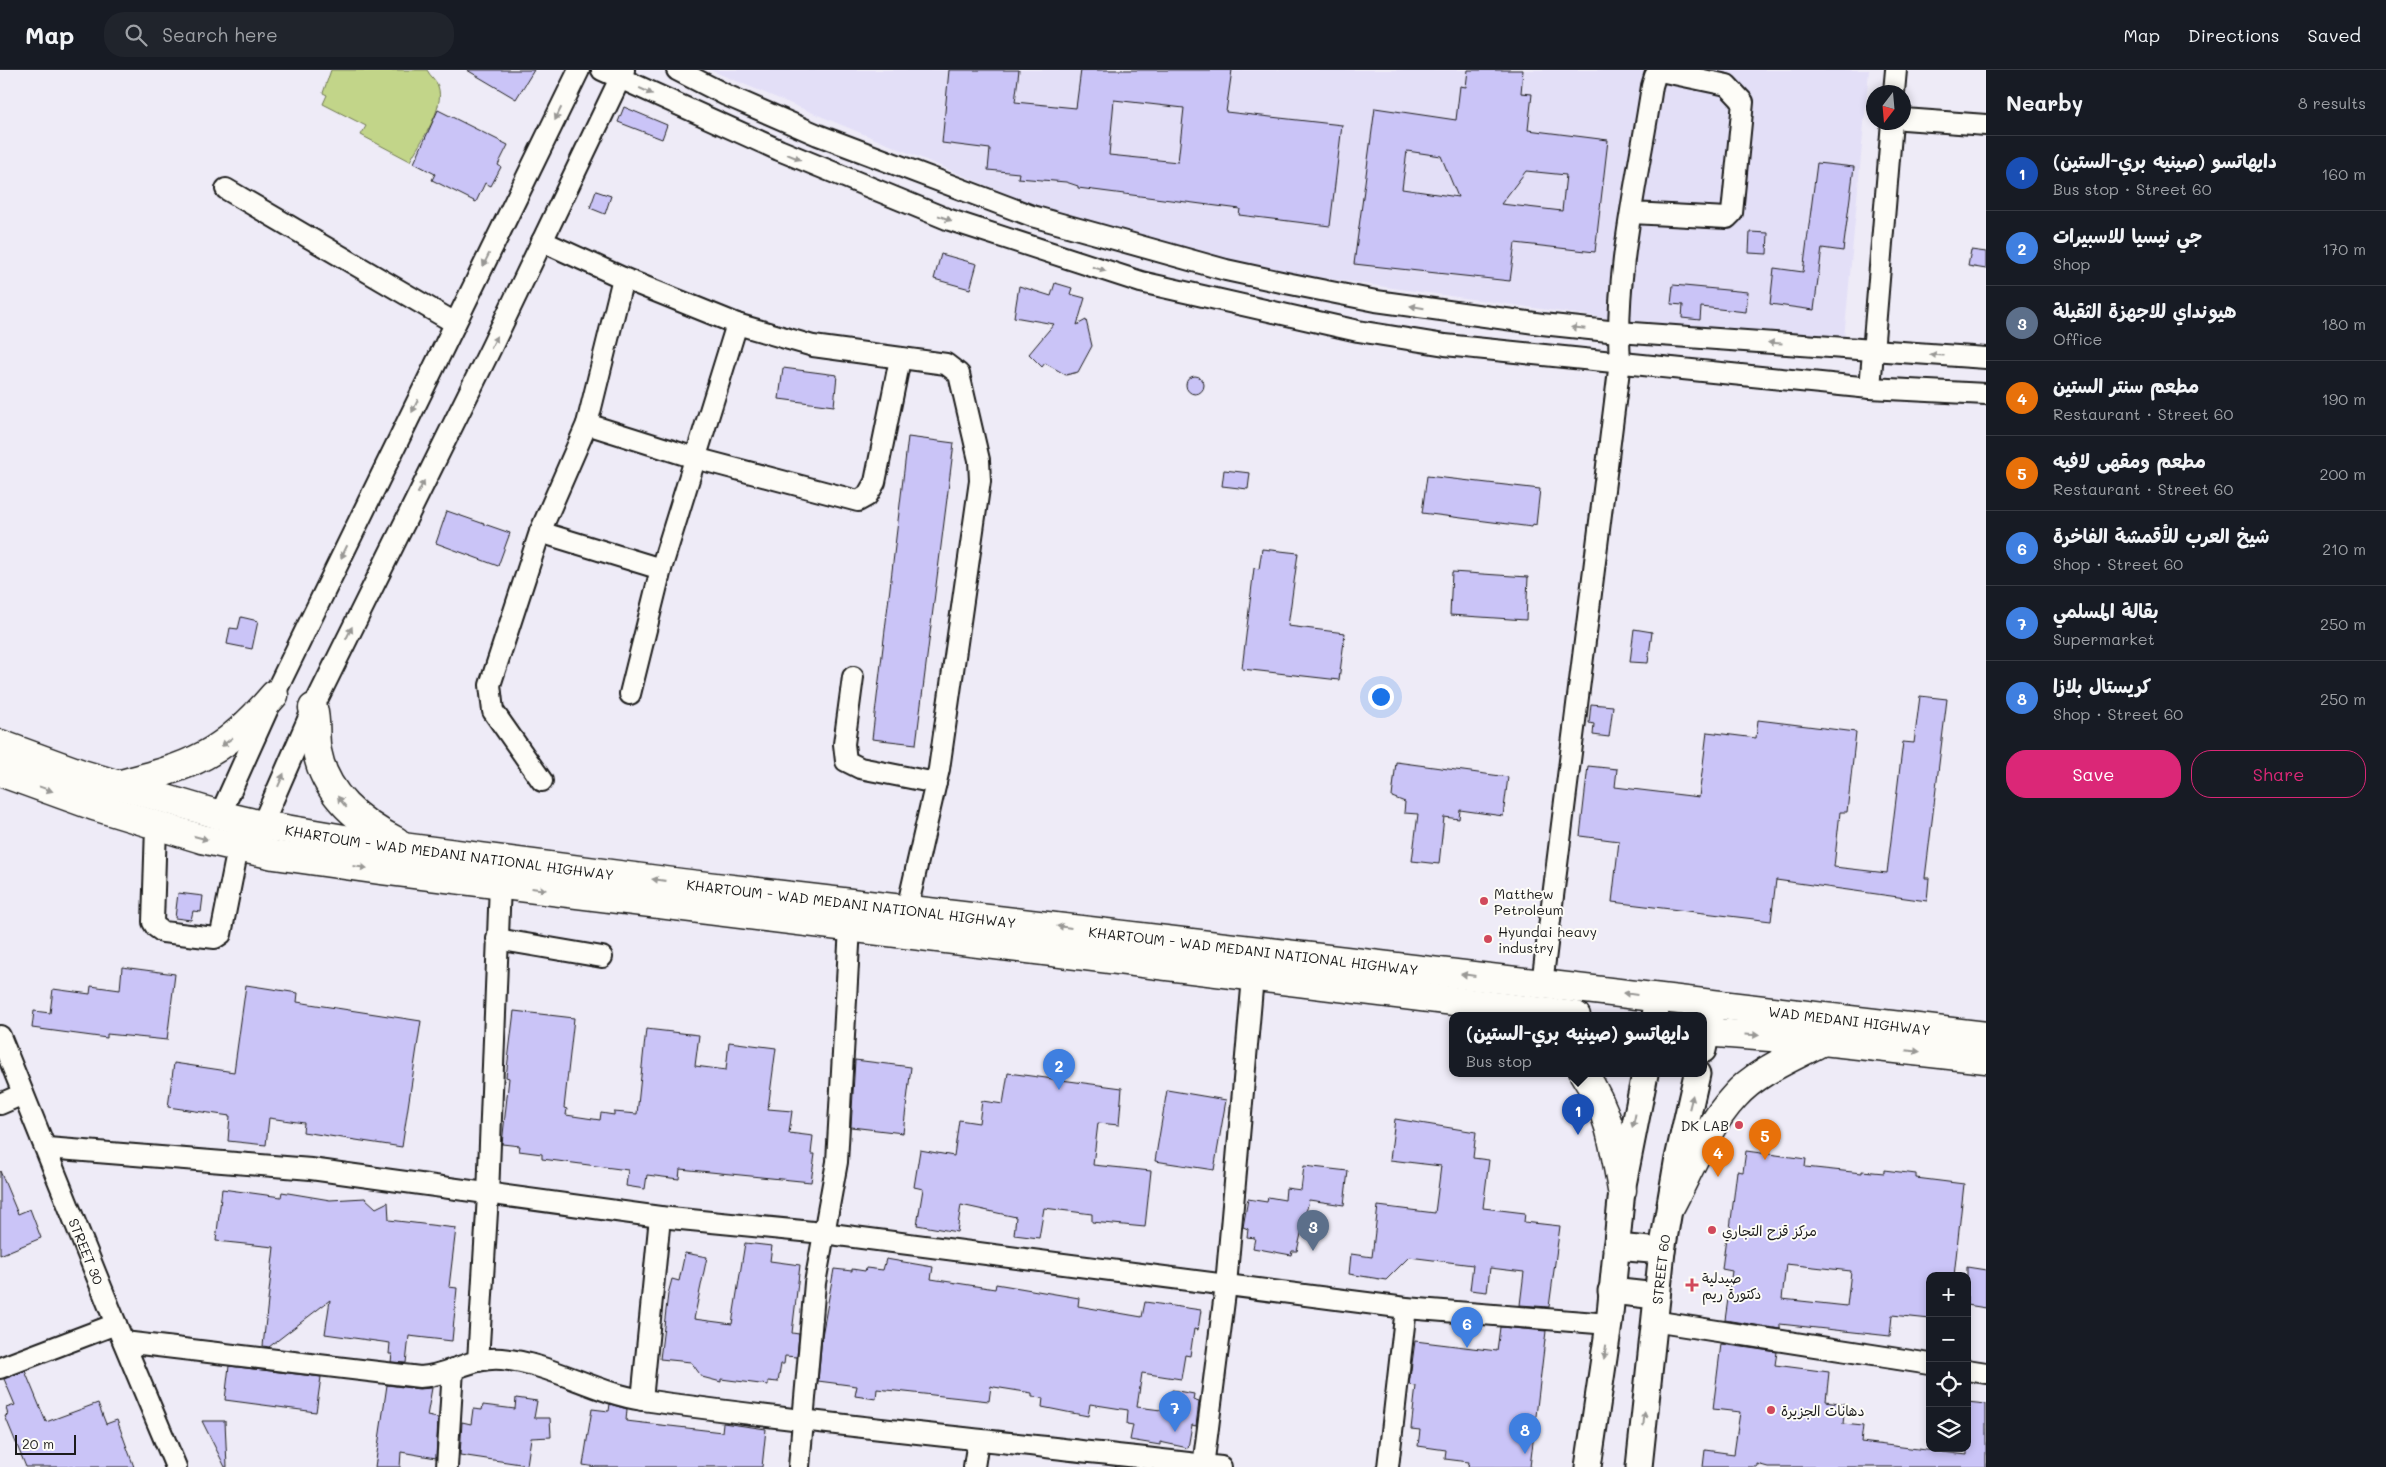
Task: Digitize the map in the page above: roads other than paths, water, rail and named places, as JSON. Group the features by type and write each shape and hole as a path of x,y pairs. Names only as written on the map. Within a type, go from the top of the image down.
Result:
{"highway":[{"path":"117,785 164,773 205,757 243,729 274,695"},
{"path":"313,708 317,752 333,790 348,809 366,825 411,849"},
{"name":"KHARTOUM - WAD MEDANI NATIONAL HIGHWAY","path":"0,744 82,774 220,815 262,825 411,849 1542,984 1656,1007 1713,1004"},
{"name":"KHARTOUM - WAD MEDANI NATIONAL HIGHWAY","path":"0,772 156,826 238,848 323,862 1253,977 1512,1012"},
{"name":"WAD MEDANI HIGHWAY","path":"1713,1004 1823,1029 1981,1050"},
{"path":"1707,1038 1823,1029"},
{"path":"1671,1205 1714,1125 1735,1096 1823,1029"},
{"path":"1586,1077 1602,1106 1612,1132 1622,1190"}],"main road":[{"path":"1707,1027 1713,1004"},
{"path":"1588,1467 1609,1324 1622,1190 1643,1077"},
{"name":"STREET 60","path":"1639,1467 1662,1251 1677,1163 1696,1077"},
{"path":"1616,1247 1662,1251"},
{"path":"1611,1291 1656,1296"}],"street":[{"path":"220,815 274,695 579,70"},
{"path":"677,70 726,95 818,134 1032,216 1207,264 1286,283 1376,301 1524,322 1618,332 1986,358"},
{"path":"1895,85 1896,70"},
{"path":"1542,984 1620,362 1618,332 1620,284 1655,76 1660,71 1728,85 1743,102 1732,213 1727,218 1632,213"},
{"path":"262,825 313,708 542,241 615,73 712,121 948,219 1141,282 1358,331 1445,345 1870,388 1986,394"},
{"path":"712,121 726,95"},
{"path":"1911,120 1986,126"},
{"path":"1870,388 1891,130"},
{"path":"226,189 455,323"},
{"path":"542,241 623,278 737,324 813,346 946,364 959,374 980,469 980,481 936,783 907,909"},
{"path":"542,781 493,711 490,699 490,685 540,532 587,424 623,278"},
{"path":"630,694 661,569 737,324"},
{"path":"587,424 695,458 858,501 867,496 875,482 900,359"},
{"path":"540,532 661,569"},
{"path":"853,677 844,744 846,760 860,768 936,783"},
{"path":"156,826 154,922 156,927 163,932 215,938 221,934 238,848"},
{"path":"478,1361 488,1195 500,884"},
{"path":"798,1467 804,1420 815,1283 837,1162 850,927"},
{"path":"497,938 602,957"},
{"path":"0,1368 120,1333 420,1376 432,1376 478,1361 502,1359 532,1365 611,1393 642,1400 1209,1466 1253,977"},
{"name":"STREET 30","path":"0,1036 176,1467"},
{"path":"0,1104 23,1094"},
{"path":"47,1148 311,1169 488,1195 660,1217 823,1233 1406,1308 1609,1324"},
{"path":"642,1400 660,1217"},
{"path":"1388,1467 1406,1308"},
{"path":"1654,1321 1926,1363"},
{"path":"447,1467 454,1369"},
{"path":"1971,1371 1986,1373"},
{"path":"974,1467 978,1440"}],"place":[{"name":"Matthew Petroleum","path":"1484,901"},
{"name":"Hyundai heavy industry","path":"1488,939"},
{"name":"جي نيسيا للاسبيرات","path":"1059,1090"},
{"name":"DK LAB","path":"1739,1125"},
{"name":"دايهاتسو (صينيه بري-الستين)","path":"1578,1135"},
{"name":"مطعم ومقهى لافيه","path":"1765,1160"},
{"name":"مطعم سنتر الستين","path":"1718,1177"},
{"name":"مركز قزح التجاري","path":"1712,1230"},
{"name":"هيونداي للاجهزة الثقيلة","path":"1313,1251"},
{"name":"صيدلية دكتورة ريم","path":"1692,1285"},
{"name":"شيخ العرب للأقمشة الفاخرة","path":"1467,1348"},
{"name":"دهانات الجزيرة","path":"1771,1410"},
{"name":"بقالة المسلمي","path":"1175,1432"},
{"name":"كريستال بلازا","path":"1525,1454"}]}
